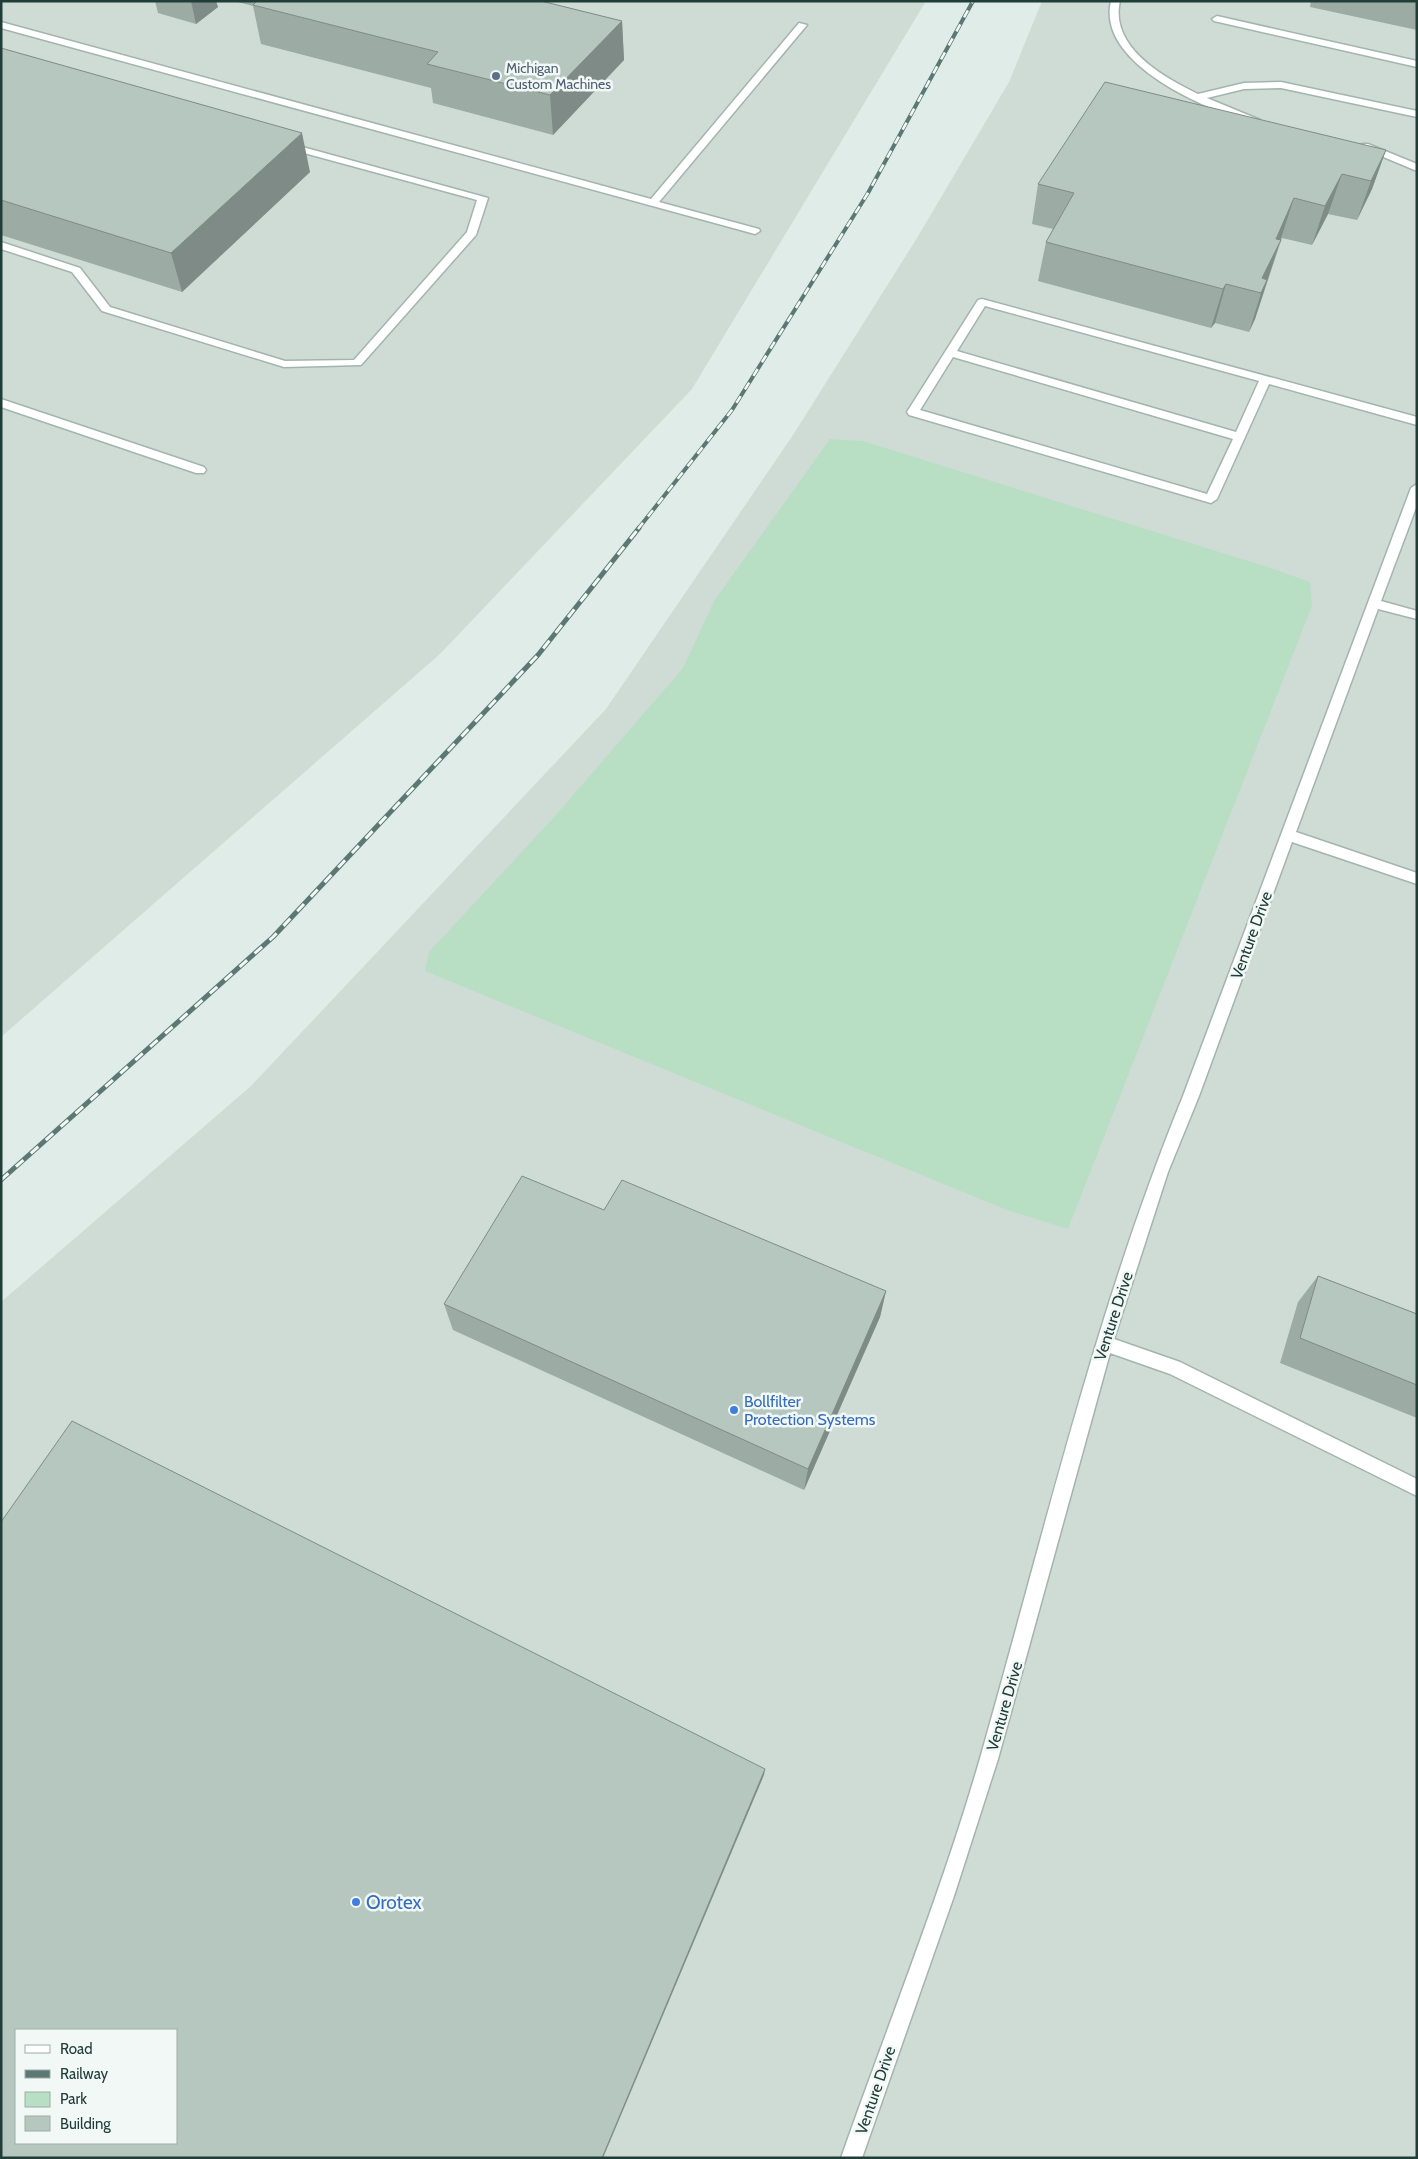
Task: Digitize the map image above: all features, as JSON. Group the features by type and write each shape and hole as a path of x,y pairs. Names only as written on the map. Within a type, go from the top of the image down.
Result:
{"street":[{"path":"1116,1 1112,13 1120,36 1138,61 1165,82 1244,117 1263,122"},
{"path":"1216,19 1417,64"},
{"path":"1,25 755,231"},
{"path":"653,203 802,25"},
{"path":"1198,97 1244,86 1280,85 1417,114"},
{"path":"1,245 76,270 106,309 284,364 357,364 472,233 483,198 271,141"},
{"path":"1357,144 1417,168"},
{"path":"1266,379 1211,499 913,412 982,302 1266,379 1417,421"},
{"path":"950,352 1240,437"},
{"path":"1,403 200,470"},
{"name":"Venture Drive","path":"851,2158 944,1896 989,1759 1104,1343 1160,1172 1191,1096 1417,488"},
{"path":"1374,603 1417,615"},
{"path":"1288,836 1417,879"},
{"path":"1104,1343 1174,1368 1417,1488"}],"shaded area":[{"path":"1,1 926,1 692,389 440,654 1,1037"},
{"path":"1042,1 1417,1 1417,2158 1,2158 1,1302 251,1086 606,709 793,435 917,238 1009,82"}],"green space":[{"path":"830,439 863,441 1271,568 1310,582 1312,606 1068,1229 1007,1210 425,971 429,952 554,817 683,668 714,601"}],"building":[{"path":"257,1 541,1 622,21 550,95 427,64 438,52 253,5"},
{"path":"1,48 302,133 171,253 1,200"},
{"path":"1105,82 1386,150 1371,181 1342,174 1325,206 1294,198 1276,239 1281,240 1262,278 1267,280 1261,293 1226,284 1223,289 1046,242 1074,193 1038,184"},
{"name":"Bollfilter Protection Systems","path":"522,1176 604,1210 622,1180 886,1291 808,1469 444,1304"},
{"path":"1318,1276 1417,1314 1417,1385 1300,1338"},
{"name":"Orotex","path":"72,1421 765,1769 602,2158 1,2158 1,1522"}],"railway":[{"path":"638,529 732,410 868,193 973,1"},
{"path":"1,1180 273,937 538,655 639,528"}],"place":[{"name":"Michigan Custom Machines","path":"496,76"},
{"name":"Bollfilter Protection Systems","path":"734,1410"},
{"name":"Orotex","path":"356,1902"}]}
